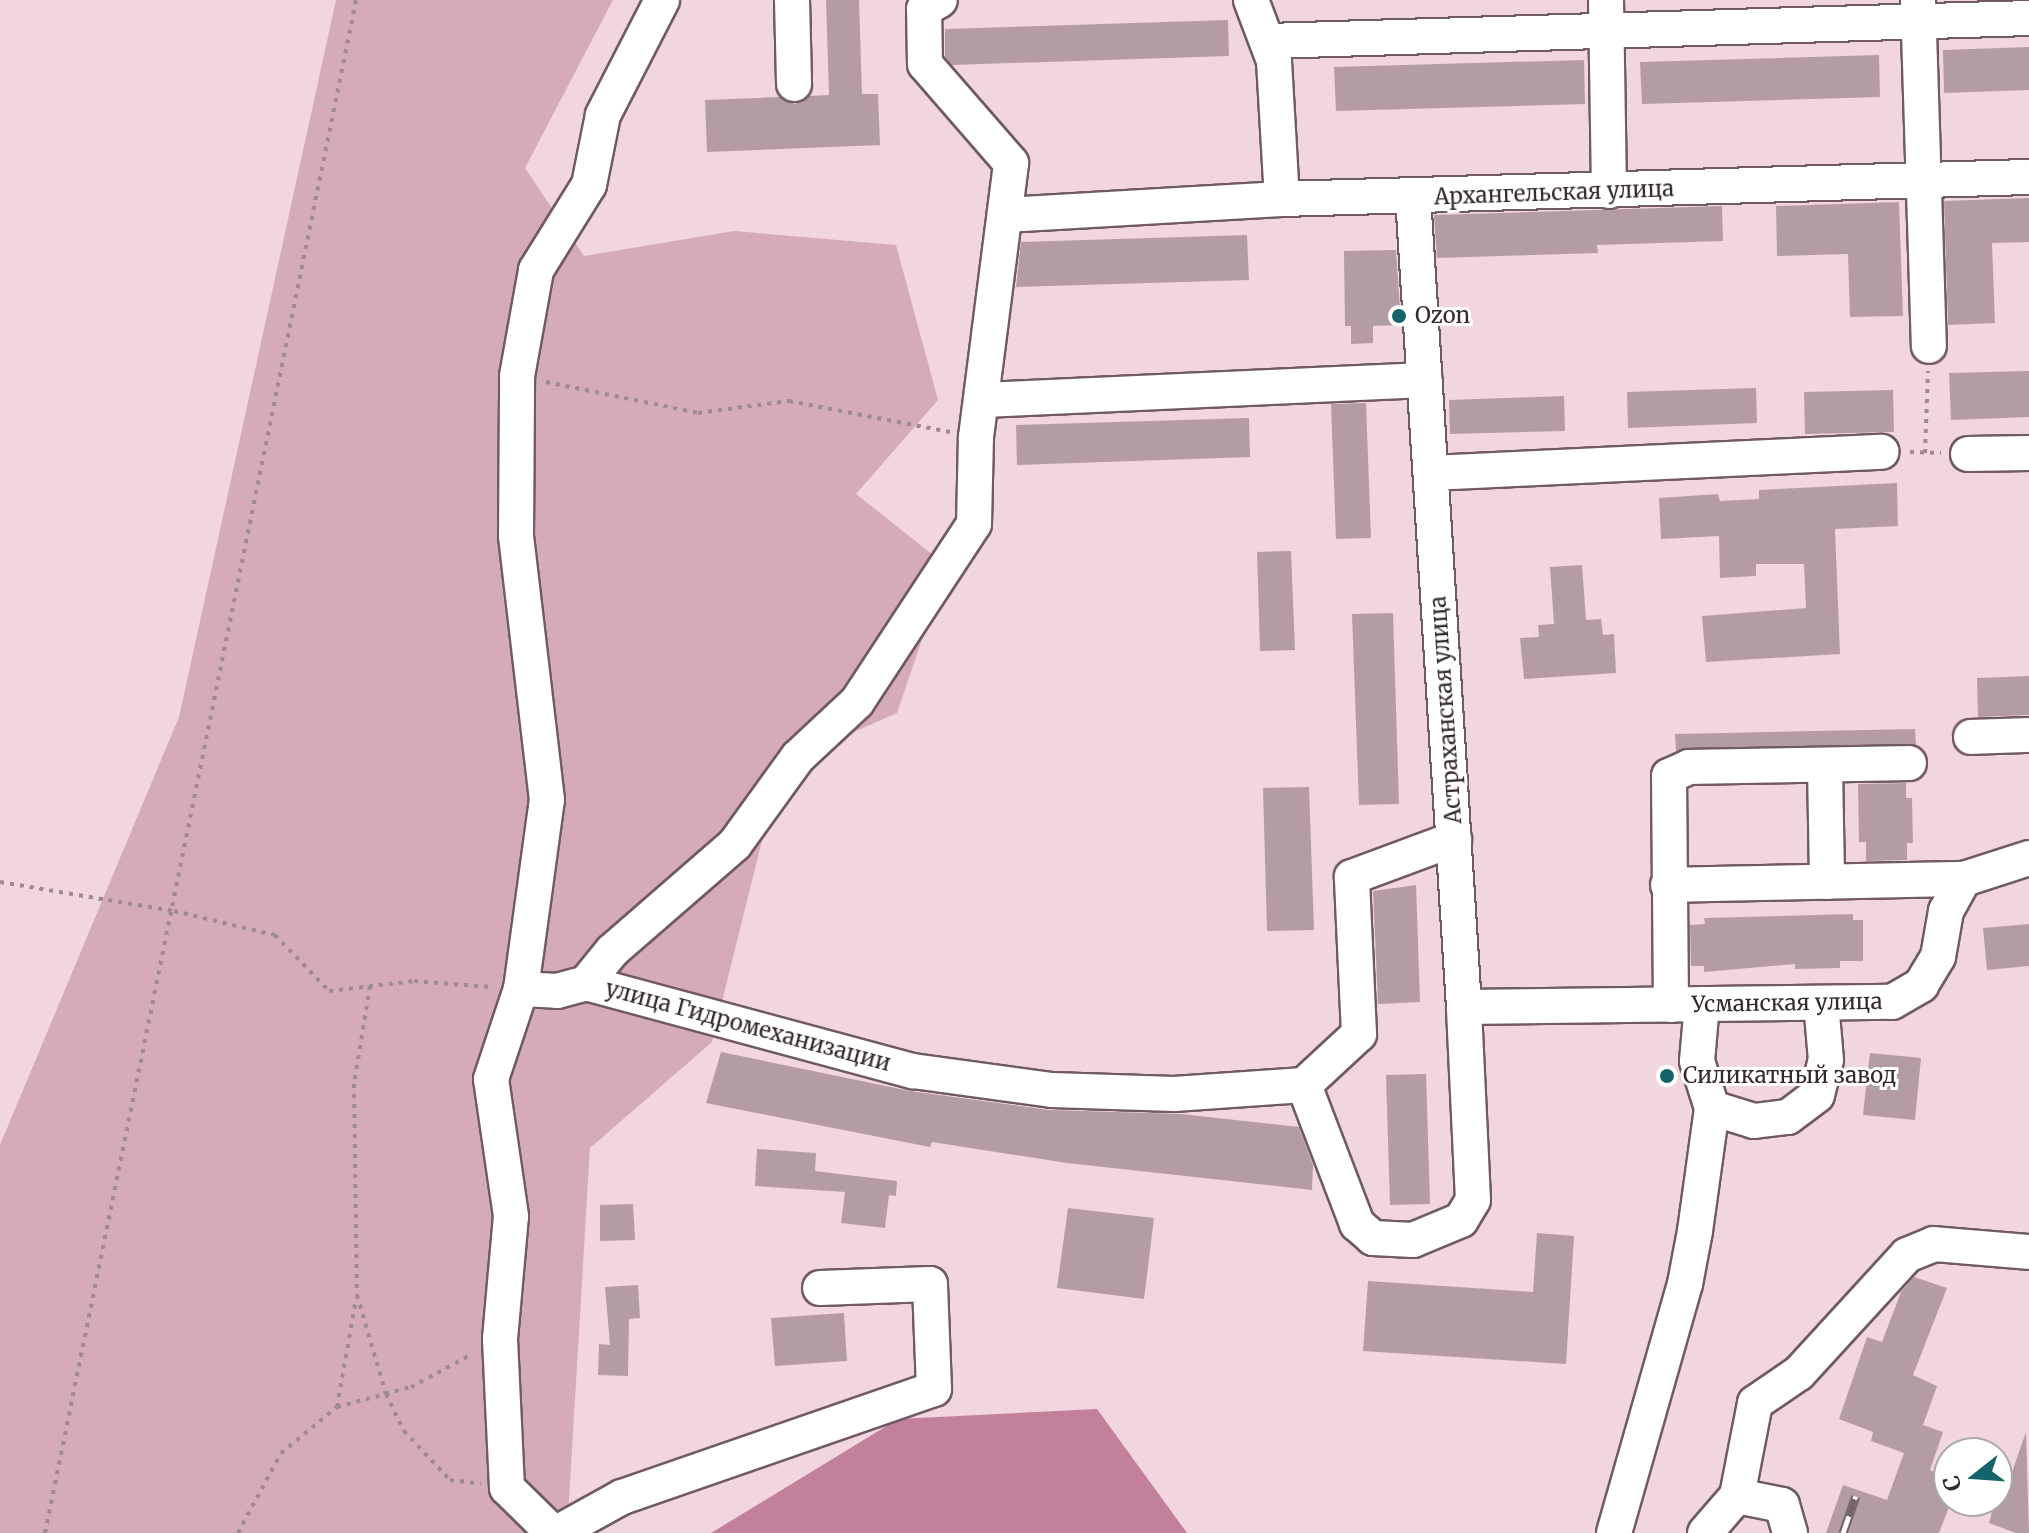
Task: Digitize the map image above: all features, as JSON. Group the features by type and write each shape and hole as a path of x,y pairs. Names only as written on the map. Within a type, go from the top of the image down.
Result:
{"street":[{"path":"662,0 603,115 589,185 536,270 517,376 516,536 547,800 521,989 491,1079 511,1216 500,1339 507,1488 555,1533 622,1497 934,1389 930,1284 820,1288"},
{"path":"792,0 794,84"},
{"path":"586,983 612,951 735,844 798,757 857,702 974,524 976,437 984,400 1011,163 925,64 924,9 940,0"},
{"path":"1251,0 1268,41 1279,108 1282,199"},
{"path":"1268,41 1606,16 1918,11 2029,18"},
{"path":"1918,11 1929,346"},
{"path":"1606,16 1609,191"},
{"name":"Архангельская улица","path":"1005,215 1282,199 2029,177"},
{"name":"Астраханская улица","path":"1304,1085 1357,1224 1373,1238 1413,1240 1461,1220 1473,1200 1464,1007 1413,197"},
{"path":"984,400 1425,380"},
{"path":"1431,473 1882,452"},
{"path":"1968,454 2029,453"},
{"path":"1971,737 2029,735"},
{"path":"1614,1533 1685,1284 1712,1108 1697,1061 1668,885 1669,776 1689,767 1909,763"},
{"path":"1825,765 1827,882"},
{"path":"1304,1085 1359,1034 1352,877 1454,839"},
{"path":"1668,885 1964,879 2029,858"},
{"name":"Усманская улица","path":"1464,1007 1892,1002 1921,985 1938,957 1946,911 1964,879"},
{"name":"улица Гидромеханизации","path":"521,989 557,991 586,983 913,1071 1052,1090 1174,1094 1304,1085"},
{"path":"1712,1108 1754,1121 1788,1117 1817,1095 1826,1060 1821,1003"},
{"path":"1705,1533 1737,1496 1755,1403 1799,1373 1907,1255 1934,1244 2029,1252"},
{"path":"1737,1496 1782,1505 1790,1533"}],"path":[{"path":"45,1533 174,911 356,0"},
{"path":"1925,453 1929,346"},
{"path":"517,376 698,413 789,401 976,437"},
{"path":"1882,452 1968,454"},
{"path":"0,882 174,911 275,935 329,991 414,981 521,989"},
{"path":"337,1407 357,1295 354,1084 370,986"},
{"path":"357,1295 386,1394 404,1431 450,1480 507,1488"},
{"path":"238,1533 281,1453 337,1407 411,1387 500,1339"}],"shaded area":[{"path":"336,0 613,0 525,168 584,256 734,231 896,245 938,400 856,494 947,566 897,713 781,764 712,1042 590,1148 567,1533 0,1533 0,1145 179,717"},
{"path":"1097,1409 1187,1533 711,1533 898,1419"}],"building":[{"path":"826,0 859,0 862,94 878,94 880,145 707,152 705,100 780,97 795,104 809,96 829,95"},
{"path":"1228,20 1229,56 952,65 945,57 945,29"},
{"path":"2029,47 2029,90 1944,93 1943,50"},
{"path":"1879,55 1880,97 1642,104 1640,62"},
{"path":"1584,60 1585,104 1336,111 1334,67"},
{"path":"2029,198 2029,242 1992,243 1995,323 1948,325 1944,201"},
{"path":"1899,202 1903,316 1850,317 1848,254 1777,256 1776,206"},
{"path":"1722,206 1723,241 1597,245 1598,253 1437,258 1434,215"},
{"path":"1247,235 1249,280 1016,287 1021,242"},
{"path":"1396,250 1401,325 1373,326 1373,343 1351,344 1351,326 1345,326 1344,251"},
{"path":"2029,371 2029,417 1951,420 1949,373"},
{"path":"1756,388 1757,423 1628,428 1627,392"},
{"path":"1893,390 1894,432 1805,434 1804,392"},
{"path":"1564,396 1565,431 1450,434 1449,400"},
{"path":"1366,403 1371,538 1336,539 1331,404"},
{"path":"1249,418 1250,457 1017,465 1016,425"},
{"path":"1897,483 1898,526 1835,529 1840,654 1706,662 1702,616 1806,608 1804,564 1756,564 1756,576 1720,578 1719,536 1661,539 1659,498 1718,494 1720,501 1759,499 1759,490"},
{"path":"1291,551 1295,650 1260,651 1257,552"},
{"path":"1582,565 1586,620 1601,619 1603,635 1614,634 1616,673 1524,679 1520,638 1539,637 1538,625 1554,624 1550,567"},
{"path":"1393,613 1399,804 1359,805 1352,614"},
{"path":"2029,676 2029,715 1978,717 1977,678"},
{"path":"1915,729 1916,745 1676,751 1675,734"},
{"path":"1906,783 1906,798 1912,798 1913,843 1907,843 1907,860 1866,861 1866,842 1859,842 1858,784"},
{"path":"1309,787 1314,930 1267,931 1263,788"},
{"path":"1416,885 1420,1002 1378,1004 1373,891"},
{"path":"1853,914 1853,920 1863,920 1863,961 1840,961 1840,968 1795,969 1795,964 1704,972 1704,966 1691,966 1690,925 1705,924 1704,918"},
{"path":"2029,924 2029,966 1987,970 1983,928"},
{"path":"721,1052 910,1091 1049,1110 1181,1114 1299,1127 1313,1165 1312,1190 1067,1163 932,1142 930,1147 706,1103"},
{"path":"1870,1053 1921,1058 1915,1120 1863,1115"},
{"path":"1426,1074 1430,1204 1390,1205 1386,1075"},
{"path":"757,1149 816,1153 815,1171 897,1181 896,1196 889,1195 885,1228 841,1223 845,1192 755,1186"},
{"path":"633,1204 635,1240 600,1241 600,1205"},
{"path":"1068,1208 1154,1218 1144,1299 1057,1288"},
{"path":"1537,1233 1574,1236 1566,1364 1363,1351 1368,1281 1533,1292"},
{"path":"1914,1277 1947,1288 1913,1375 1937,1386 1923,1425 1943,1432 1941,1437 1933,1437 1930,1470 1933,1471 1933,1517 1945,1517 1939,1533 1826,1533 1843,1485 1887,1500 1904,1453 1871,1441 1873,1432 1839,1419 1867,1337 1882,1342 1901,1292"},
{"path":"638,1285 640,1318 629,1319 628,1376 598,1375 599,1344 610,1345 605,1287"},
{"path":"844,1313 847,1361 775,1366 771,1318"},
{"path":"2026,1432 2029,1533 2016,1533 1989,1523 1991,1517 2013,1517 2013,1469"}],"railway":[{"path":"1843,1533 1856,1496"}],"place":[{"name":"Ozon","path":"1399,316"},
{"name":"Силикатный завод","path":"1667,1076"}]}
